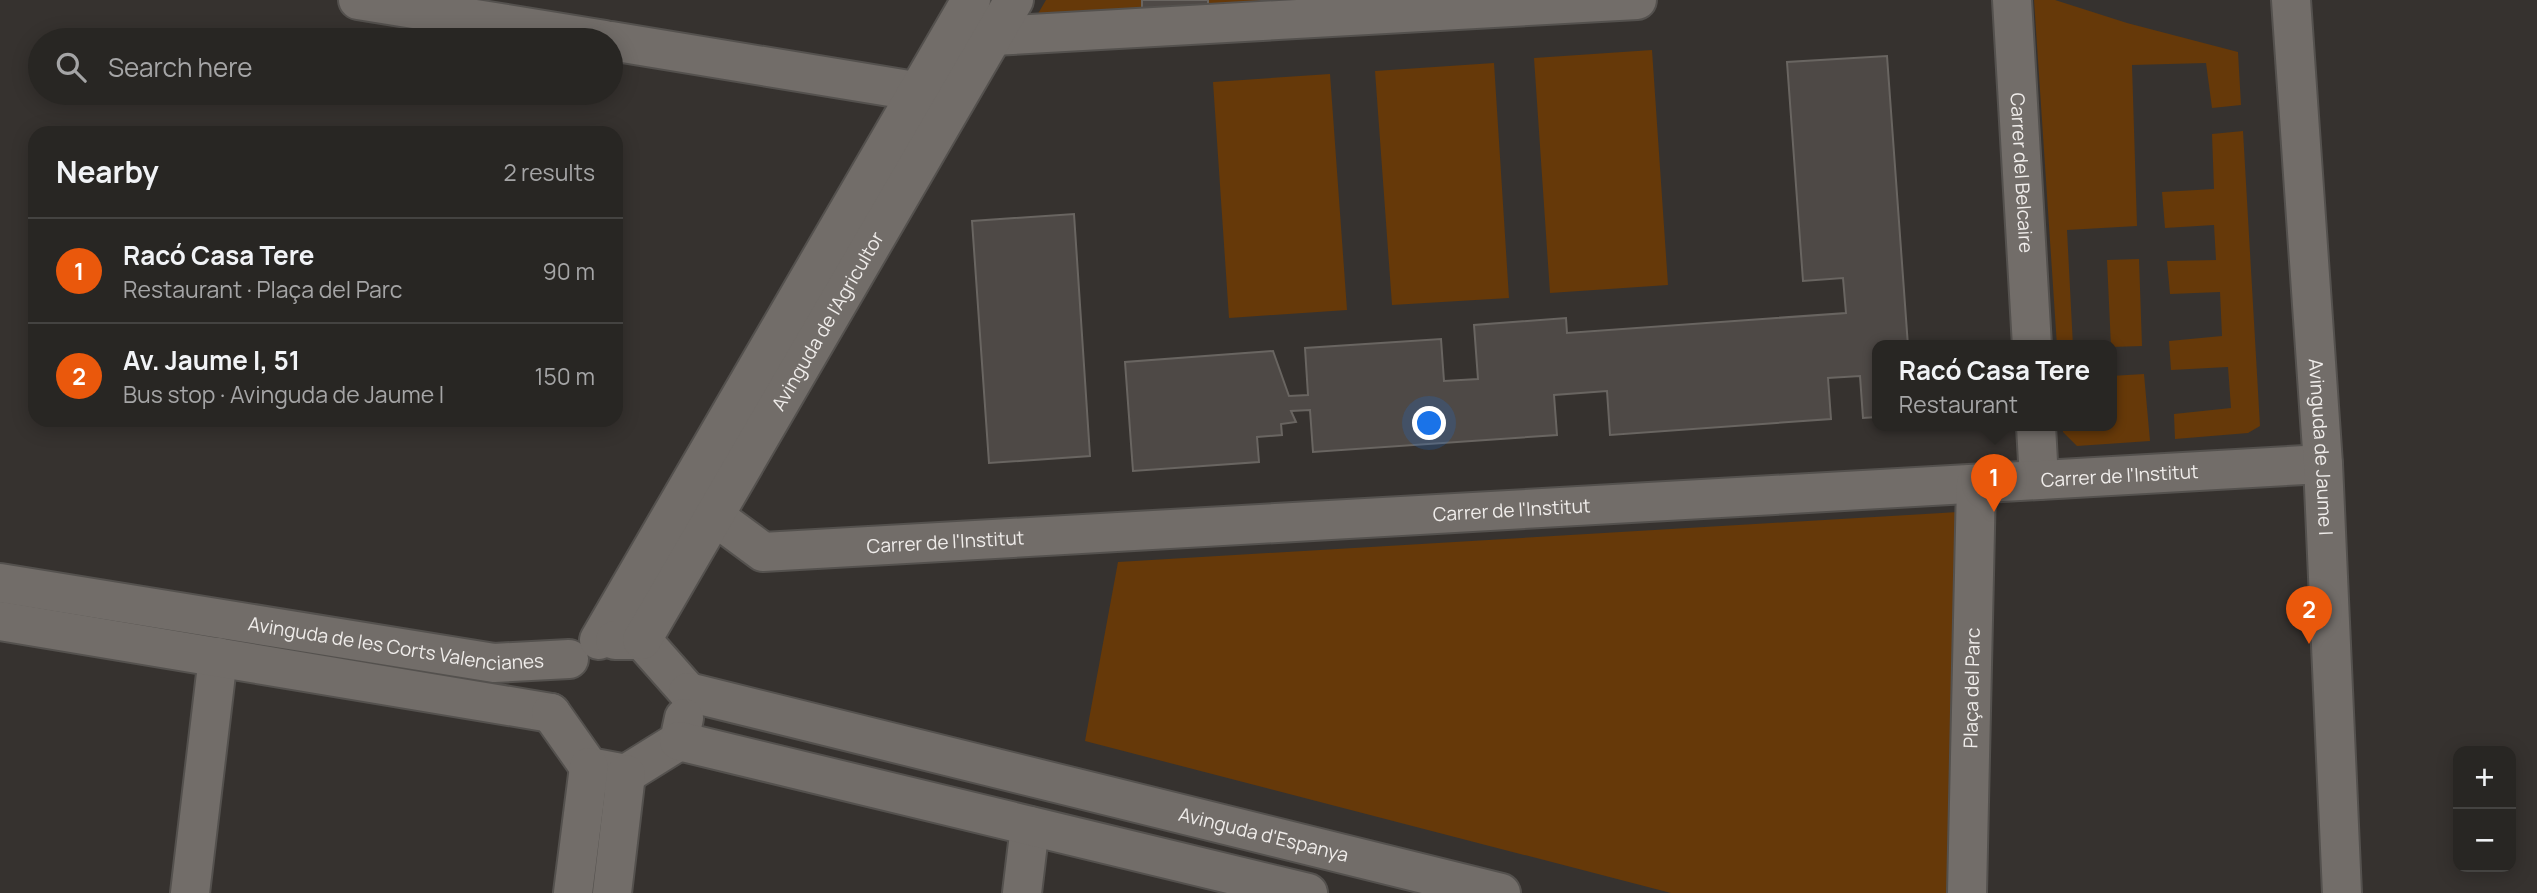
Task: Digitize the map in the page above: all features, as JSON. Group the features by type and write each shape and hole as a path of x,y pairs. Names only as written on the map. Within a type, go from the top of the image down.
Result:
{"street":[{"path":"358,0 428,6 543,28"},
{"name":"Avinguda de l'Agricultor","path":"584,649 971,0"},
{"name":"Avinguda de l'Agricultor","path":"642,640 1014,0"},
{"path":"993,36 1637,0"},
{"name":"Carrer del Belcaire","path":"2012,0 2032,340"},
{"name":"Avinguda de Jaume I","path":"2291,0 2323,464 2342,893"},
{"path":"623,43 957,98"},
{"path":"2036,431 2039,480"},
{"name":"Carrer de l'Institut","path":"713,515 763,552 2323,464"},
{"name":"Plaça del Parc","path":"1967,893 1976,484"},
{"name":"Avinguda de les Corts Valencianes","path":"0,583 494,663 584,649"},
{"name":"Avinguda de les Corts Valencianes","path":"218,657 223,620"},
{"name":"Avinguda de les Corts Valencianes","path":"0,621 551,713"},
{"path":"573,893 589,767 551,713 584,649 642,640 688,692 679,741"},
{"path":"190,893 218,657"},
{"name":"Avinguda d'Espanya","path":"688,692 1495,892"},
{"path":"589,767 626,774 679,741 1308,893"},
{"path":"612,893 626,774"},
{"path":"1022,893 1036,778"}],"shaded area":[{"path":"1046,0 1470,0 1029,29"},
{"path":"2034,0 2055,0 2127,23 2238,52 2241,105 2212,108 2206,63 2132,65 2137,226 2067,230 2073,340 2057,340"},
{"path":"1652,50 1668,285 1550,293 1534,58"},
{"path":"1494,63 1509,298 1392,305 1375,71"},
{"path":"1330,74 1347,310 1229,318 1213,82"},
{"path":"2243,131 2260,426 2248,433 2175,439 2174,414 2231,408 2228,367 2171,370 2169,341 2222,336 2220,292 2170,294 2167,261 2216,260 2214,225 2165,228 2162,192 2214,189 2212,134"},
{"path":"2139,259 2142,346 2117,347 2117,340 2111,340 2107,260"},
{"path":"2144,374 2150,441 2077,446 2063,431 2117,431 2117,376"},
{"path":"1975,511 1954,893 1671,893 1085,741 1118,562"}],"building":[{"path":"1142,0 1208,0 1208,10 1142,14"},
{"path":"1887,56 1908,340 1872,340 1872,417 1863,418 1860,376 1828,378 1831,419 1610,435 1607,391 1554,395 1557,435 1313,452 1310,410 1291,411 1296,422 1281,424 1282,435 1257,437 1259,462 1133,471 1125,362 1273,351 1289,396 1308,395 1305,348 1441,339 1444,381 1478,379 1474,325 1566,318 1567,333 1846,313 1843,278 1803,281 1787,62"},
{"path":"1074,214 1090,456 989,463 972,221"}],"place":[{"name":"Racó Casa Tere","path":"1994,512"},
{"name":"Av. Jaume I, 51","path":"2309,644"}]}
